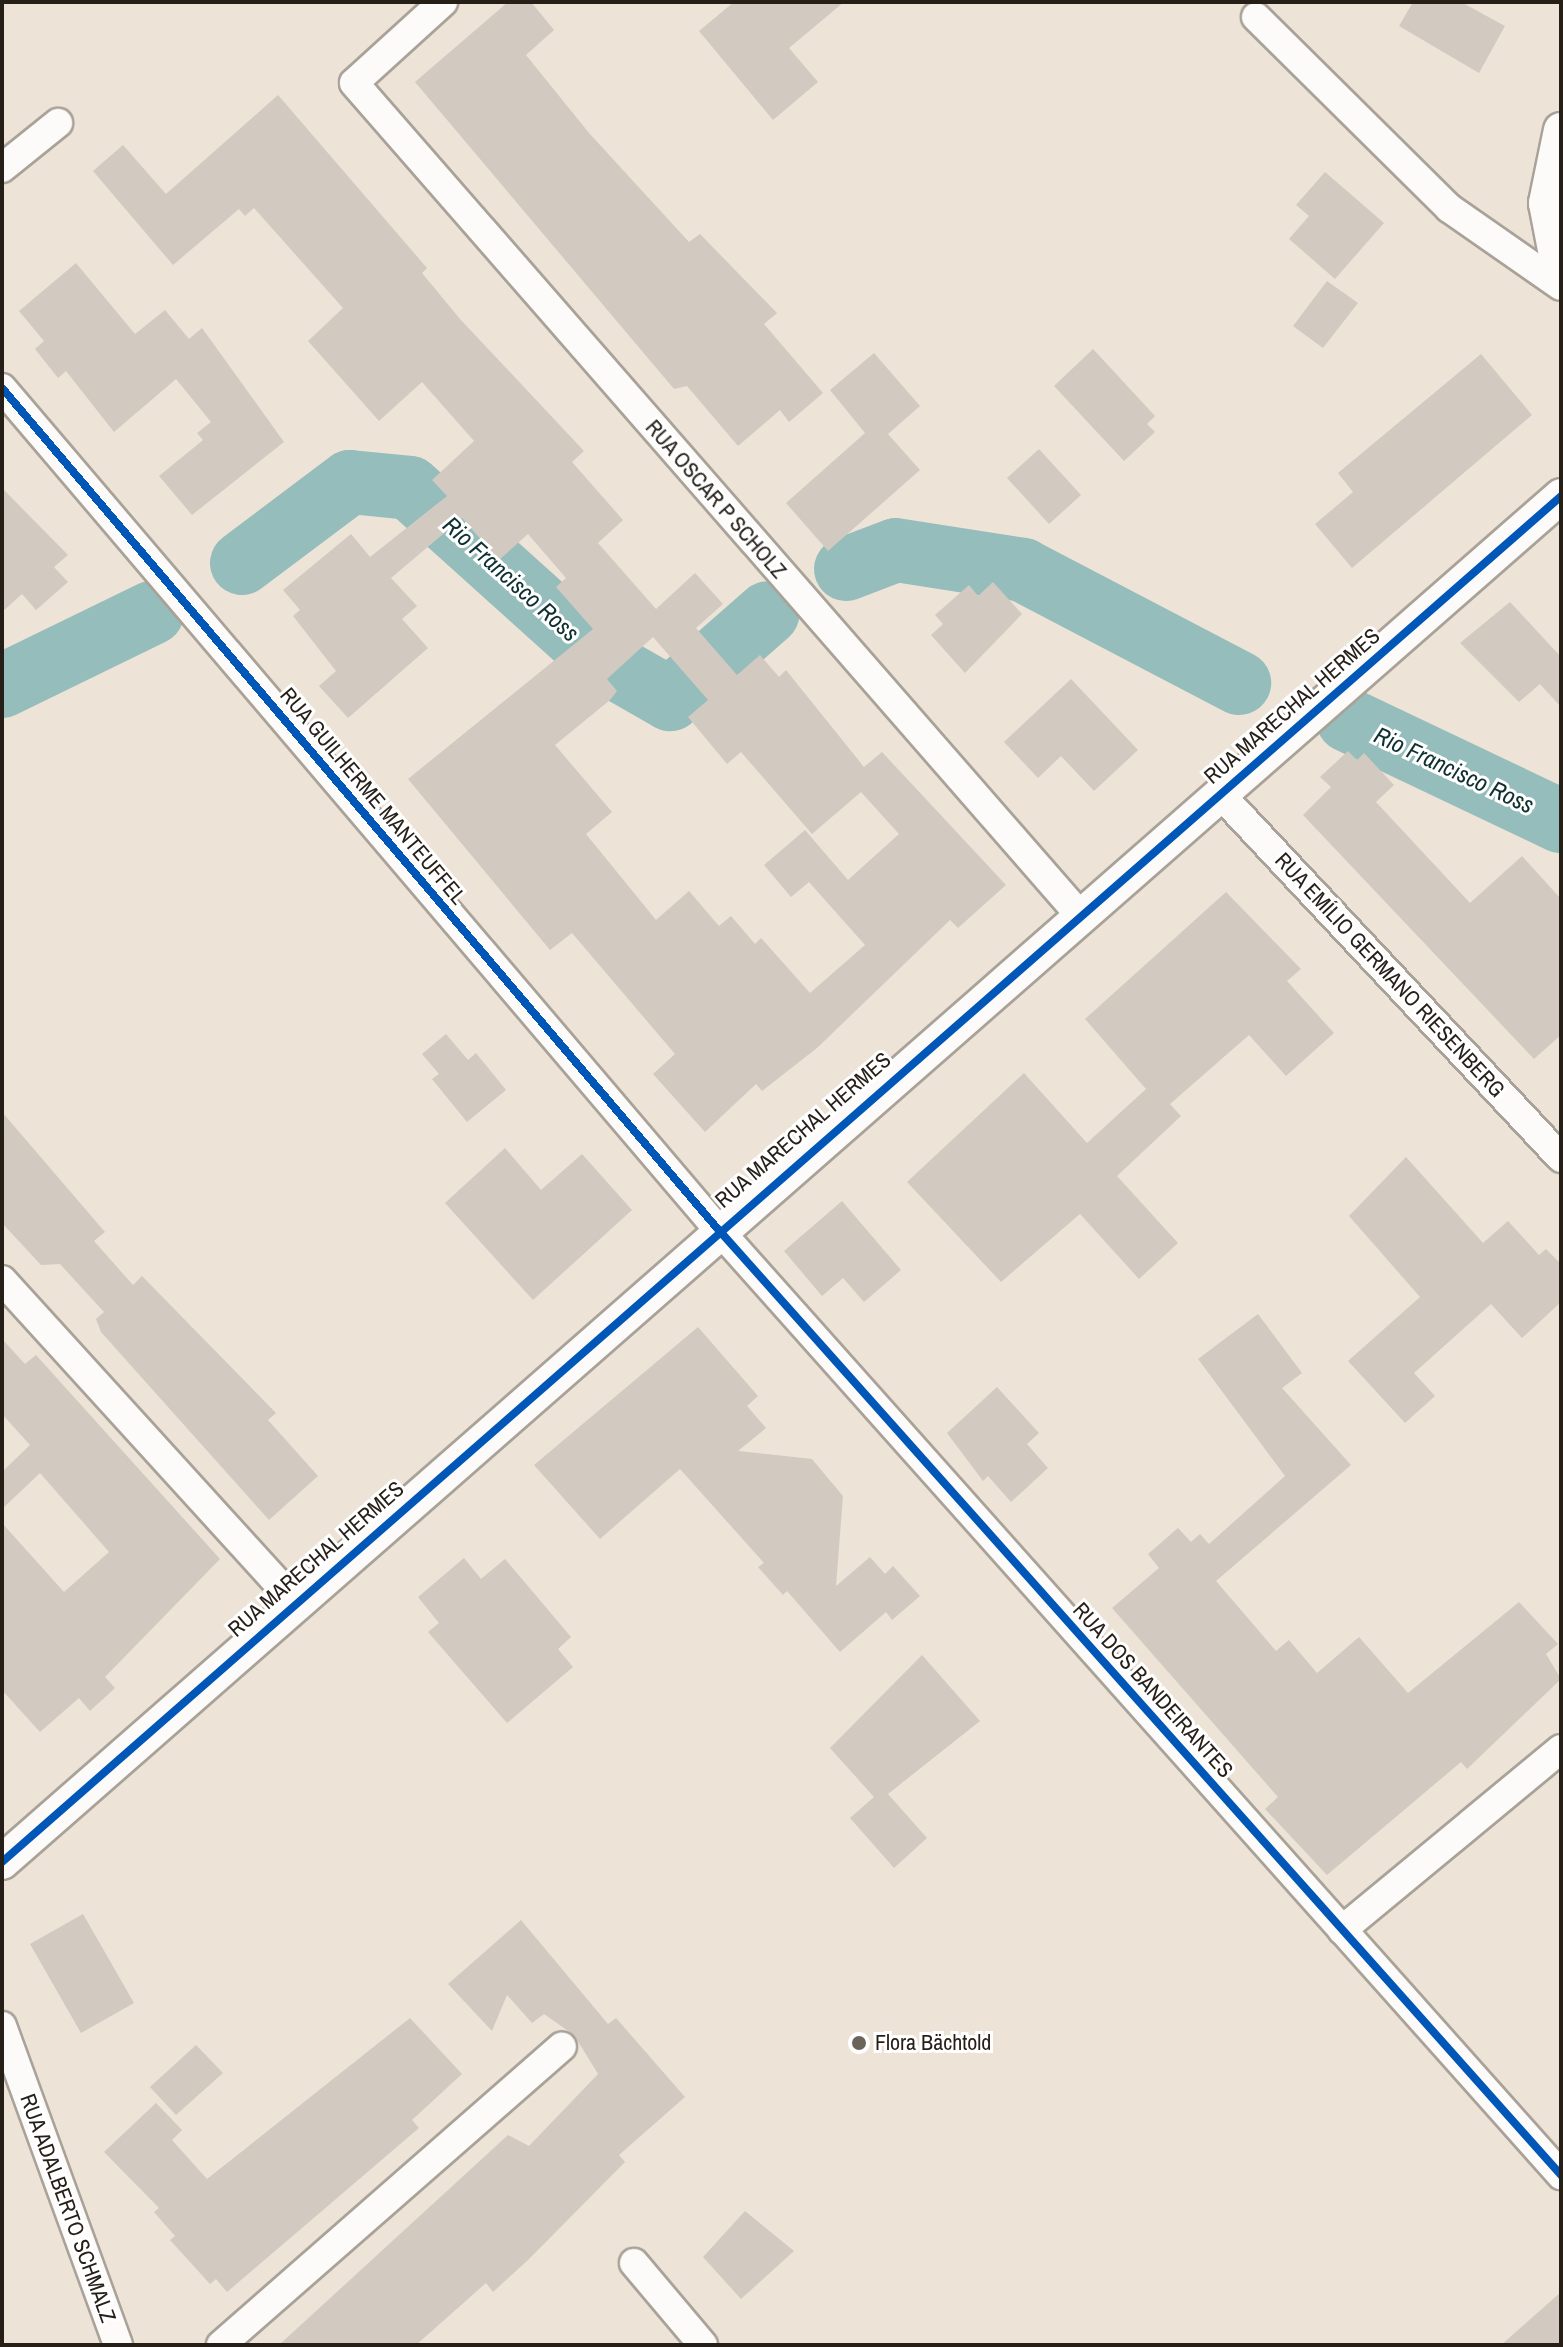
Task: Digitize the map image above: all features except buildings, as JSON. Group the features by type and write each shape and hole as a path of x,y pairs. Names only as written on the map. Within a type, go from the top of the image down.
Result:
{"street":[{"name":"RUA OSCAR P SCHOLZ","path":"443,2 354,83 1079,914"},
{"path":"1256,17 1449,208 1561,283"},
{"path":"2,168 58,123"},
{"path":"1561,130 1546,203 1561,283"},
{"name":"RUA GUILHERME MANTEUFFEL","path":"2,388 717,1228"},
{"name":"RUA MARECHAL HERMES","path":"6,1851 295,1602 717,1228 1561,496"},
{"name":"RUA EMÍLIO GERMANO RIESENBERG","path":"1219,793 1561,1158"},
{"name":"RUA DOS BANDEIRANTES","path":"717,1228 1561,2175"},
{"path":"2,1280 295,1602"},
{"path":"1342,1930 1561,1749"},
{"name":"RUA ADALBERTO SCHMALZ","path":"2,2026 118,2345"},
{"path":"221,2345 562,2047"},
{"path":"634,2263 703,2345"}],"waterway":[{"name":"Rio Francisco Ross","path":"242,563 350,482 410,488 600,659 670,699 768,613"},
{"name":"Rio Francisco Ross","path":"846,569 896,550 1023,570 1239,683"},
{"name":"Rio Francisco Ross","path":"2,686 152,613"},
{"name":"Rio Francisco Ross","path":"1348,720 1561,821"}],"cycle path":[{"path":"2,388 717,1228 1561,2175"},
{"path":"2,1862 1561,496"}],"place":[{"name":"Flora Bächtold","path":"859,2043"}]}
